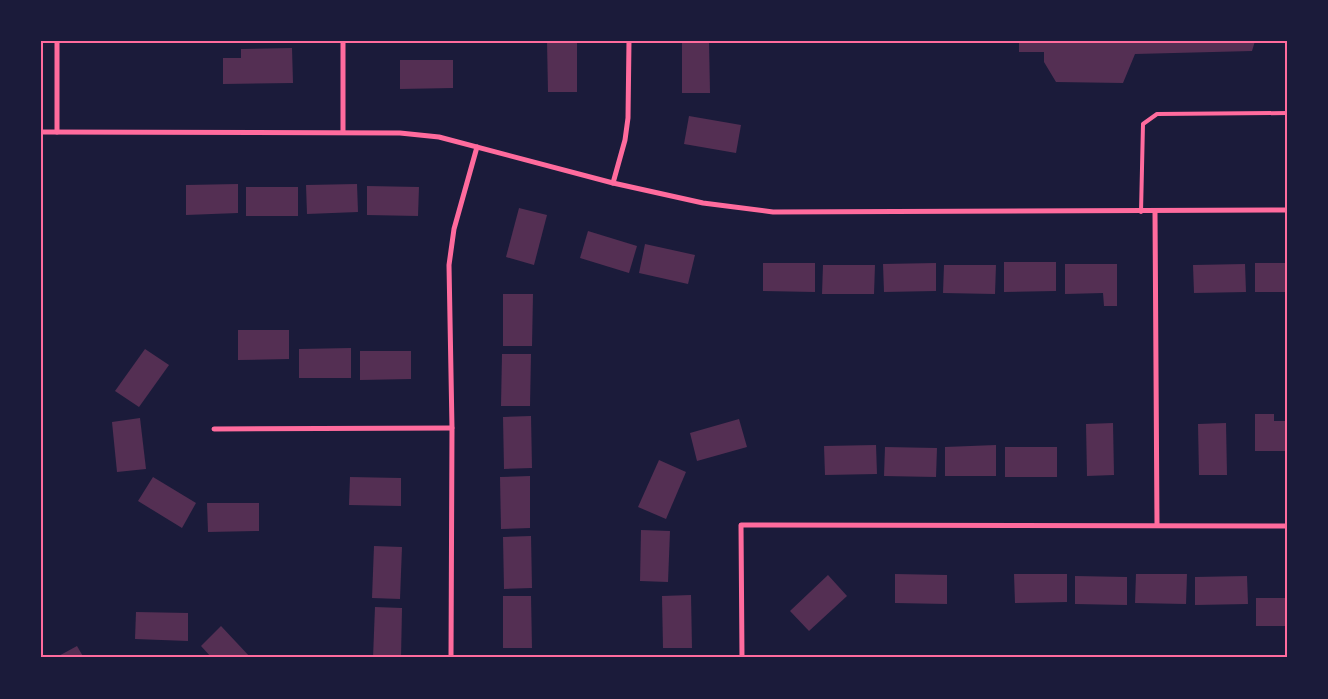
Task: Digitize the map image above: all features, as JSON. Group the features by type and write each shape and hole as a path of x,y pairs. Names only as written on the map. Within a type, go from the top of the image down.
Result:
{"street":[{"path":"57,41 57,132"},
{"path":"343,41 343,132"},
{"path":"613,182 625,140 628,118 629,41"},
{"path":"41,132 400,132 429,136 477,147 703,203 774,212 1287,210"},
{"path":"451,658 452,428 449,265 454,229 477,147"},
{"path":"1155,212 1157,525"},
{"path":"214,429 452,428"},
{"path":"742,658 741,525 1287,526"}],"lane":[{"path":"1141,212 1143,124 1156,114 1287,112"}],"building":[{"path":"547,41 577,41 577,92 548,92"},
{"path":"1019,41 1255,41 1252,51 1135,54 1123,83 1056,82 1044,62 1044,52 1019,52"},
{"path":"682,42 709,42 710,93 682,93"},
{"path":"292,48 293,83 223,84 223,58 241,58 241,49"},
{"path":"400,60 453,60 453,88 400,89"},
{"path":"689,116 741,125 736,153 684,144"},
{"path":"238,184 238,213 186,215 186,185"},
{"path":"357,184 358,212 307,214 306,185"},
{"path":"367,186 419,187 418,216 367,215"},
{"path":"246,187 298,187 298,216 246,216"},
{"path":"519,208 547,215 534,265 506,257"},
{"path":"588,231 637,246 629,273 580,258"},
{"path":"645,244 695,255 688,284 639,273"},
{"path":"1004,262 1056,262 1056,291 1004,292"},
{"path":"763,263 815,263 815,292 763,291"},
{"path":"936,263 936,291 884,292 883,264"},
{"path":"1255,263 1287,263 1287,292 1255,292"},
{"path":"1065,264 1117,264 1117,306 1104,306 1103,293 1065,294"},
{"path":"1245,264 1246,292 1194,293 1193,265"},
{"path":"823,265 875,265 874,294 822,294"},
{"path":"944,265 996,265 995,294 943,293"},
{"path":"503,294 533,294 532,346 503,346"},
{"path":"238,330 289,330 289,359 238,360"},
{"path":"351,348 351,378 299,378 299,349"},
{"path":"145,349 169,365 139,407 115,391"},
{"path":"360,351 411,351 411,379 360,380"},
{"path":"502,354 531,354 530,406 501,406"},
{"path":"1255,414 1274,414 1274,421 1287,421 1287,451 1255,451"},
{"path":"531,416 532,468 504,469 503,417"},
{"path":"140,418 146,469 117,472 112,422"},
{"path":"739,419 747,447 697,461 690,433"},
{"path":"1113,423 1114,475 1087,476 1086,424"},
{"path":"1226,423 1227,475 1199,475 1198,424"},
{"path":"876,445 877,474 825,475 824,446"},
{"path":"996,445 996,476 945,476 945,447"},
{"path":"885,447 937,448 936,477 884,476"},
{"path":"1005,447 1057,447 1057,477 1005,477"},
{"path":"659,460 686,472 666,519 638,507"},
{"path":"530,476 530,528 501,529 500,477"},
{"path":"153,477 196,503 182,528 138,501"},
{"path":"350,477 401,478 401,506 349,505"},
{"path":"207,503 259,503 259,531 208,532"},
{"path":"641,530 670,531 668,582 640,581"},
{"path":"531,536 532,588 504,589 503,537"},
{"path":"374,546 402,547 400,599 372,598"},
{"path":"895,574 947,575 947,604 895,603"},
{"path":"1014,574 1067,574 1067,602 1015,603"},
{"path":"1136,574 1187,574 1186,604 1135,603"},
{"path":"828,575 847,596 809,631 790,611"},
{"path":"1075,576 1127,577 1127,605 1075,604"},
{"path":"1247,576 1248,604 1195,605 1195,577"},
{"path":"691,595 692,648 663,648 662,596"},
{"path":"503,596 531,596 532,648 503,648"},
{"path":"1256,598 1287,598 1287,626 1256,626"},
{"path":"375,607 402,608 401,658 373,658"},
{"path":"136,612 188,613 188,641 135,639"},
{"path":"221,626 251,658 212,658 201,646"},
{"path":"77,646 84,658 55,658"}]}
